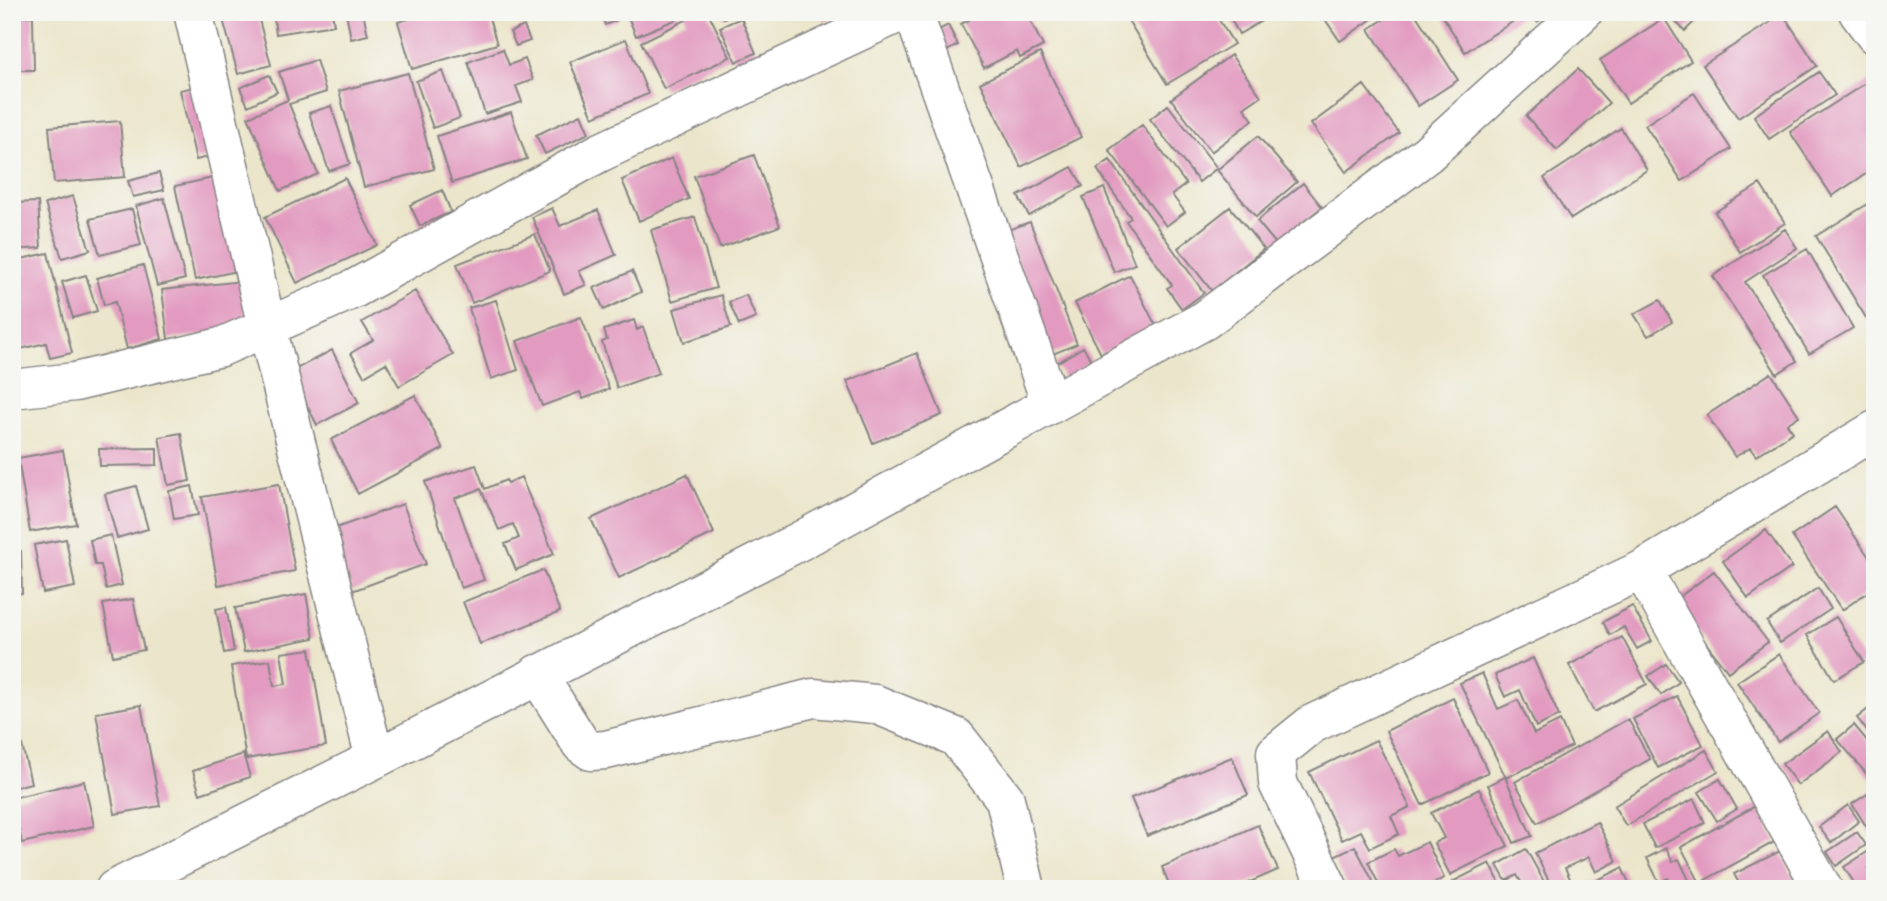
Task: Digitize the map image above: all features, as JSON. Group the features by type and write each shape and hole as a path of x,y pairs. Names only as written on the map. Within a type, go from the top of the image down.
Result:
{"street":[{"path":"193,12 267,327 375,759"},
{"path":"12,389 75,382 221,347 354,289 599,153 901,12"},
{"path":"913,12 1051,404"},
{"path":"115,889 800,541 1205,320 1427,154 1583,12"},
{"path":"1858,12 1875,35"},
{"path":"1329,889 1278,783 1276,753 1312,724 1642,570 1875,430"},
{"path":"1642,570 1823,889"},
{"path":"537,674 581,744 591,751 618,747 813,698 875,704 956,737 1005,799 1026,889"}],"building":[{"path":"221,12 257,12 271,65 238,74"},
{"path":"273,12 332,12 334,25 276,34"},
{"path":"346,12 363,12 368,35 351,39"},
{"path":"432,12 487,12 497,44 412,69 398,22"},
{"path":"600,12 615,12 618,20 605,25"},
{"path":"626,12 677,12 680,18 636,36"},
{"path":"684,12 708,12 730,57 664,89 641,42 686,20"},
{"path":"721,12 737,12 724,18"},
{"path":"820,12 843,12 824,21"},
{"path":"984,12 1026,12 1043,46 1020,58 1017,51 984,68 961,24"},
{"path":"1123,12 1214,12 1234,44 1167,84"},
{"path":"1227,12 1267,12 1270,16 1239,34"},
{"path":"1320,12 1382,12 1340,41"},
{"path":"1395,12 1414,12 1458,80 1418,106 1369,29"},
{"path":"1440,12 1524,12 1525,14 1465,52"},
{"path":"1531,12 1554,12 1537,22"},
{"path":"1666,12 1704,12 1685,31"},
{"path":"1783,14 1817,66 1738,118 1703,65"},
{"path":"33,16 34,70 12,70 12,17"},
{"path":"741,18 756,53 736,62 720,27"},
{"path":"1664,18 1691,61 1628,103 1600,60"},
{"path":"948,25 958,45 945,52 935,32"},
{"path":"524,26 530,41 516,46 510,32"},
{"path":"626,39 648,94 593,117 570,62"},
{"path":"503,49 509,65 525,59 533,80 516,86 522,102 485,114 468,62"},
{"path":"1040,53 1081,137 1021,167 980,83"},
{"path":"1231,55 1261,96 1244,108 1253,120 1211,152 1171,99"},
{"path":"316,60 326,92 289,104 318,174 280,191 248,117 288,100 279,72"},
{"path":"1578,69 1609,103 1557,150 1526,116"},
{"path":"443,71 460,118 433,128 416,81"},
{"path":"1819,72 1835,95 1769,139 1754,116"},
{"path":"408,73 434,169 364,187 339,91"},
{"path":"269,75 277,92 248,106 240,88"},
{"path":"1875,77 1875,168 1832,196 1790,132"},
{"path":"204,85 220,154 196,160 180,90"},
{"path":"1364,85 1399,133 1346,172 1311,124"},
{"path":"1694,93 1731,149 1682,181 1645,125"},
{"path":"1168,105 1217,168 1199,182 1150,119"},
{"path":"331,106 350,164 329,171 309,113"},
{"path":"511,112 527,159 452,183 437,136"},
{"path":"581,114 589,133 545,154 536,135"},
{"path":"120,121 125,177 54,183 49,127"},
{"path":"1142,125 1186,184 1172,195 1185,212 1166,226 1109,150"},
{"path":"1621,128 1647,170 1571,219 1544,178"},
{"path":"1258,136 1297,182 1256,217 1217,170"},
{"path":"754,155 780,226 720,248 694,176"},
{"path":"672,158 689,199 639,221 622,180"},
{"path":"1110,160 1204,293 1182,309 1167,288 1172,285 1126,221 1131,218 1097,169"},
{"path":"1072,167 1083,186 1029,216 1018,196"},
{"path":"159,173 164,190 133,197 128,181"},
{"path":"222,176 242,270 195,280 175,186"},
{"path":"345,178 377,245 297,283 265,217"},
{"path":"1303,183 1322,207 1276,244 1257,221"},
{"path":"1760,184 1785,223 1740,252 1715,212"},
{"path":"1104,188 1135,264 1114,272 1083,197"},
{"path":"442,190 451,212 420,226 410,205"},
{"path":"73,196 90,250 62,258 45,204"},
{"path":"164,198 185,279 157,286 136,206"},
{"path":"38,202 41,248 12,250 12,203"},
{"path":"1871,202 1875,208 1875,316 1868,321 1816,236"},
{"path":"1230,207 1264,249 1212,291 1178,248"},
{"path":"552,208 560,226 598,210 616,255 579,271 586,285 564,294 532,217"},
{"path":"132,209 141,245 100,255 90,219"},
{"path":"695,217 716,288 672,301 651,230"},
{"path":"1030,222 1077,344 1053,354 1005,231"},
{"path":"1785,229 1797,248 1745,282 1797,361 1777,374 1713,276"},
{"path":"535,234 550,271 472,303 457,264"},
{"path":"1807,249 1853,328 1809,354 1763,275"},
{"path":"48,253 72,353 50,358 46,343 12,351 12,261"},
{"path":"143,265 162,339 127,349 115,302 104,305 97,278"},
{"path":"632,271 641,292 604,310 594,288"},
{"path":"86,275 97,311 73,318 62,282"},
{"path":"1130,275 1156,326 1101,354 1075,303"},
{"path":"242,281 248,330 168,339 162,290"},
{"path":"415,291 453,355 399,386 386,363 364,376 351,353 373,340 362,322"},
{"path":"721,295 731,327 684,342 674,309"},
{"path":"746,295 756,318 739,325 729,302"},
{"path":"496,300 518,370 491,379 469,308"},
{"path":"1660,300 1672,322 1648,336 1634,314"},
{"path":"581,317 609,389 583,399 580,392 542,406 517,341"},
{"path":"634,320 637,330 643,327 659,373 617,388 602,342 607,340 604,330"},
{"path":"1083,347 1092,361 1065,379 1055,364"},
{"path":"332,350 359,403 317,425 290,372"},
{"path":"917,353 942,415 873,443 847,381"},
{"path":"1771,373 1799,416 1787,424 1793,432 1756,456 1750,448 1735,457 1707,415"},
{"path":"415,395 443,449 358,494 331,440"},
{"path":"181,433 190,481 168,485 159,437"},
{"path":"157,448 157,465 100,466 99,449"},
{"path":"63,450 76,524 30,532 18,458"},
{"path":"476,465 485,489 521,477 554,554 516,570 505,544 519,538 513,524 499,530 481,489 455,498 484,580 461,588 425,482"},
{"path":"687,474 714,533 619,578 591,519"},
{"path":"279,484 295,571 218,585 202,497"},
{"path":"136,486 148,529 117,538 105,494"},
{"path":"192,486 198,515 174,519 169,491"},
{"path":"403,504 426,564 352,591 330,530"},
{"path":"1835,507 1875,566 1875,587 1842,610 1792,536"},
{"path":"1766,530 1792,567 1748,598 1723,561"},
{"path":"111,535 122,585 106,589 101,565 95,565 90,540"},
{"path":"66,539 75,587 43,593 34,545"},
{"path":"12,551 21,551 22,593 12,594"},
{"path":"543,570 560,612 480,644 463,602"},
{"path":"1714,571 1768,642 1728,672 1674,601"},
{"path":"1818,588 1831,609 1780,643 1767,622"},
{"path":"306,594 314,638 244,652 235,608"},
{"path":"133,599 144,650 113,656 103,604"},
{"path":"1632,606 1652,641 1637,649 1624,627 1610,635 1603,622"},
{"path":"226,607 234,651 224,653 216,609"},
{"path":"1836,617 1864,662 1834,680 1807,635"},
{"path":"1622,637 1647,684 1594,712 1569,665"},
{"path":"310,649 326,746 246,759 231,666 270,660 274,686 286,684 281,653"},
{"path":"1779,654 1819,713 1778,742 1737,682"},
{"path":"1533,658 1559,716 1536,727 1520,690 1505,697 1495,675"},
{"path":"1666,664 1679,682 1661,695 1648,676"},
{"path":"1482,673 1498,709 1518,700 1534,734 1560,721 1572,746 1506,778 1460,683"},
{"path":"1677,696 1703,745 1658,768 1633,719"},
{"path":"1453,698 1488,772 1422,805 1386,731"},
{"path":"12,703 31,783 12,788"},
{"path":"141,705 160,806 115,814 96,713"},
{"path":"1873,705 1875,707 1875,741 1857,718"},
{"path":"1628,719 1650,759 1537,823 1515,782"},
{"path":"1854,725 1875,750 1875,784 1837,739"},
{"path":"1828,731 1842,752 1798,785 1782,764"},
{"path":"1376,740 1410,807 1391,816 1399,834 1370,848 1361,831 1342,840 1309,772"},
{"path":"1706,750 1718,771 1626,826 1614,806"},
{"path":"243,754 250,777 200,794 193,771"},
{"path":"1232,757 1248,795 1147,836 1131,798"},
{"path":"1505,777 1532,836 1514,843 1488,785"},
{"path":"1720,779 1737,809 1717,821 1699,792"},
{"path":"84,781 94,826 22,843 12,798"},
{"path":"1479,789 1508,846 1450,875 1434,843 1444,838 1431,813"},
{"path":"1875,789 1875,840 1852,804"},
{"path":"1694,799 1705,823 1655,848 1643,824"},
{"path":"1757,805 1776,841 1700,883 1681,847"},
{"path":"1848,805 1859,821 1831,843 1819,827"},
{"path":"1597,822 1617,861 1596,872 1589,857 1565,868 1572,883 1561,889 1553,889 1535,853"},
{"path":"1258,825 1278,870 1234,889 1171,889 1162,867"},
{"path":"1857,832 1866,845 1836,866 1827,852"},
{"path":"1427,842 1444,878 1422,889 1381,889 1368,862 1394,849 1398,856"},
{"path":"1355,846 1377,889 1348,889 1332,857"},
{"path":"1875,847 1875,865 1869,868 1875,883 1866,889 1858,889 1844,867"},
{"path":"1666,848 1673,862 1679,859 1691,884 1682,889 1673,889 1668,878 1659,882 1647,858"},
{"path":"1526,849 1548,889 1525,889 1517,875 1506,881 1497,865"},
{"path":"1780,851 1800,889 1742,889 1734,874"},
{"path":"1490,863 1501,886 1495,889 1455,889 1452,882"},
{"path":"1622,868 1632,889 1579,889"}]}
